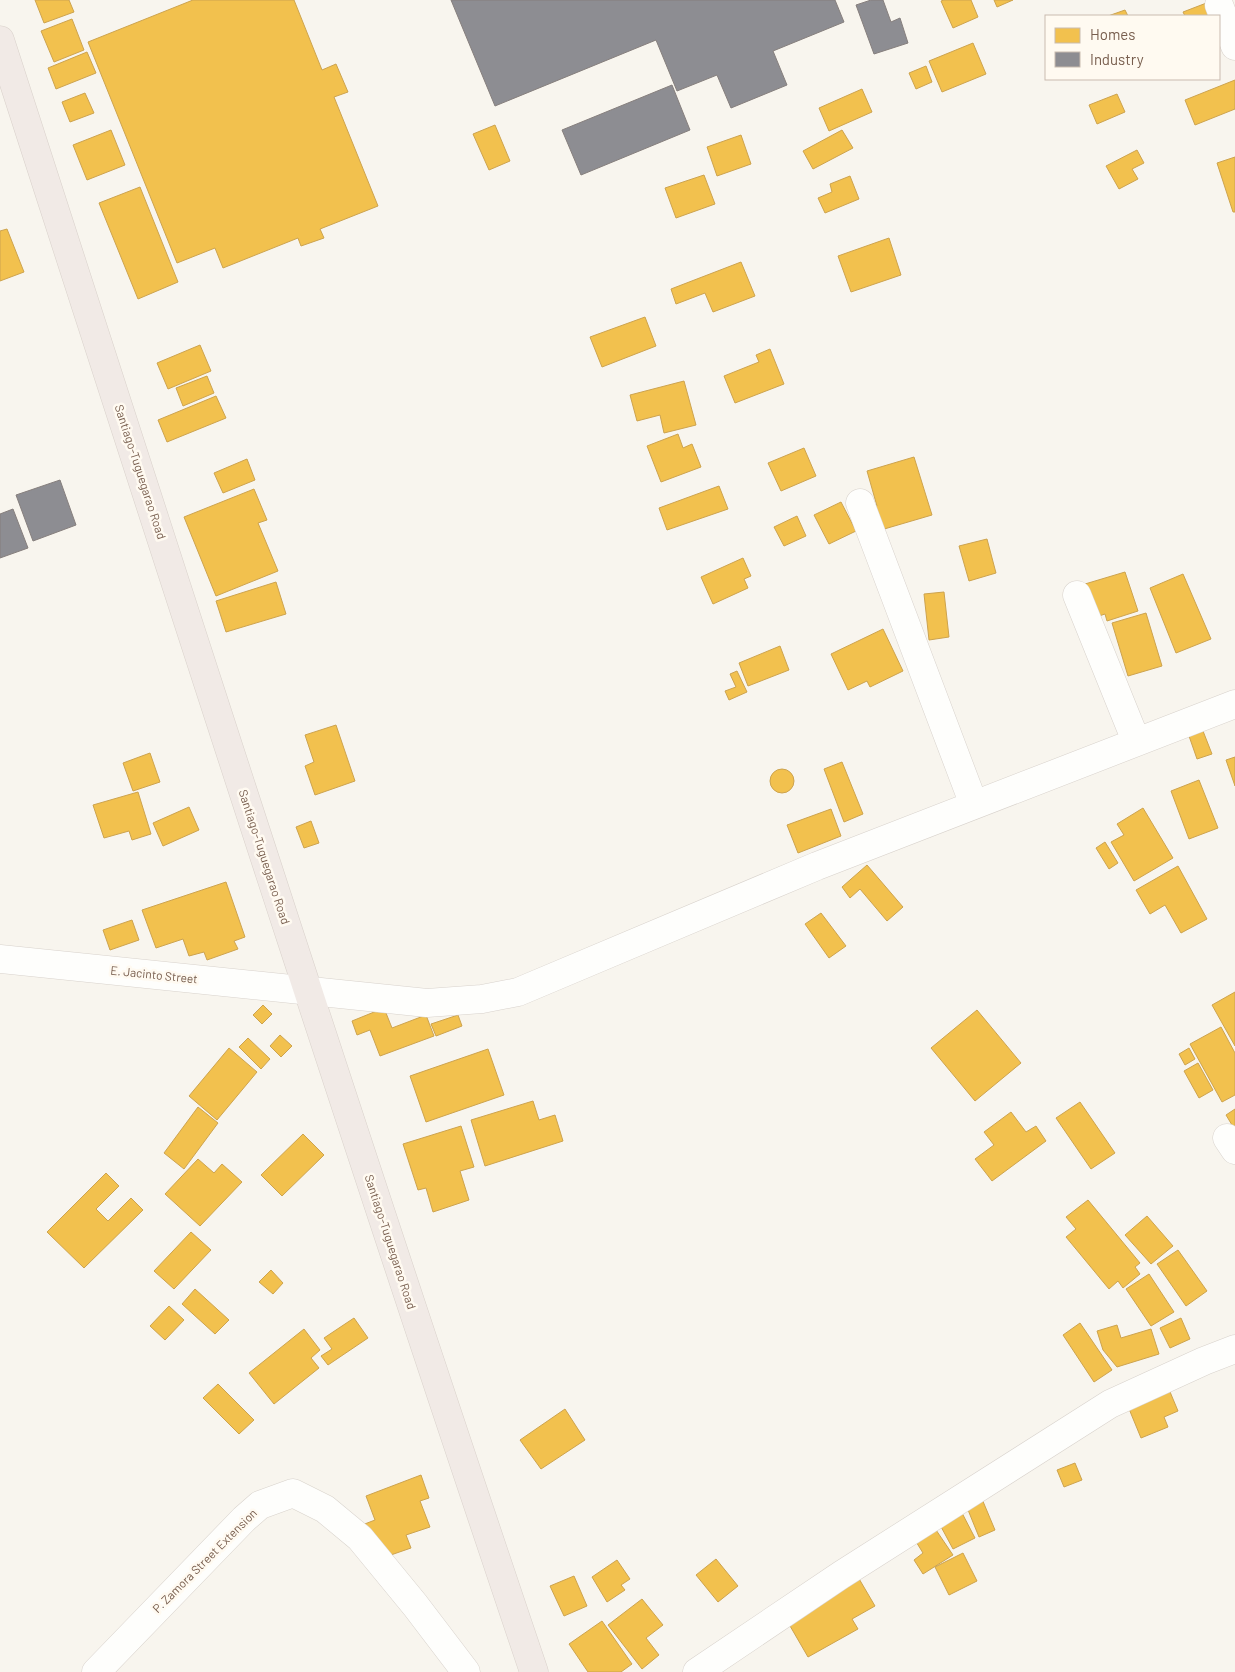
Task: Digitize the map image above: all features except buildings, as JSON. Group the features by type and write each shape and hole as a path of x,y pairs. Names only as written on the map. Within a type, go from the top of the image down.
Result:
{"highway":[{"name":"Santiago-Tuguegarao Road","path":"0,40 307,991 534,1672"}],"street":[{"path":"1219,5 1235,46"},
{"path":"860,504 974,804"},
{"path":"1077,595 1136,741"},
{"name":"E. Jacinto Street","path":"0,959 427,1003 473,1000 518,992 817,866 1235,704"},
{"path":"698,1672 841,1576 1110,1404 1196,1364 1235,1349"},
{"name":"P. Zamora Street Extension","path":"96,1672 244,1519 260,1505 292,1493 325,1509 360,1538 415,1605 466,1672"}]}
